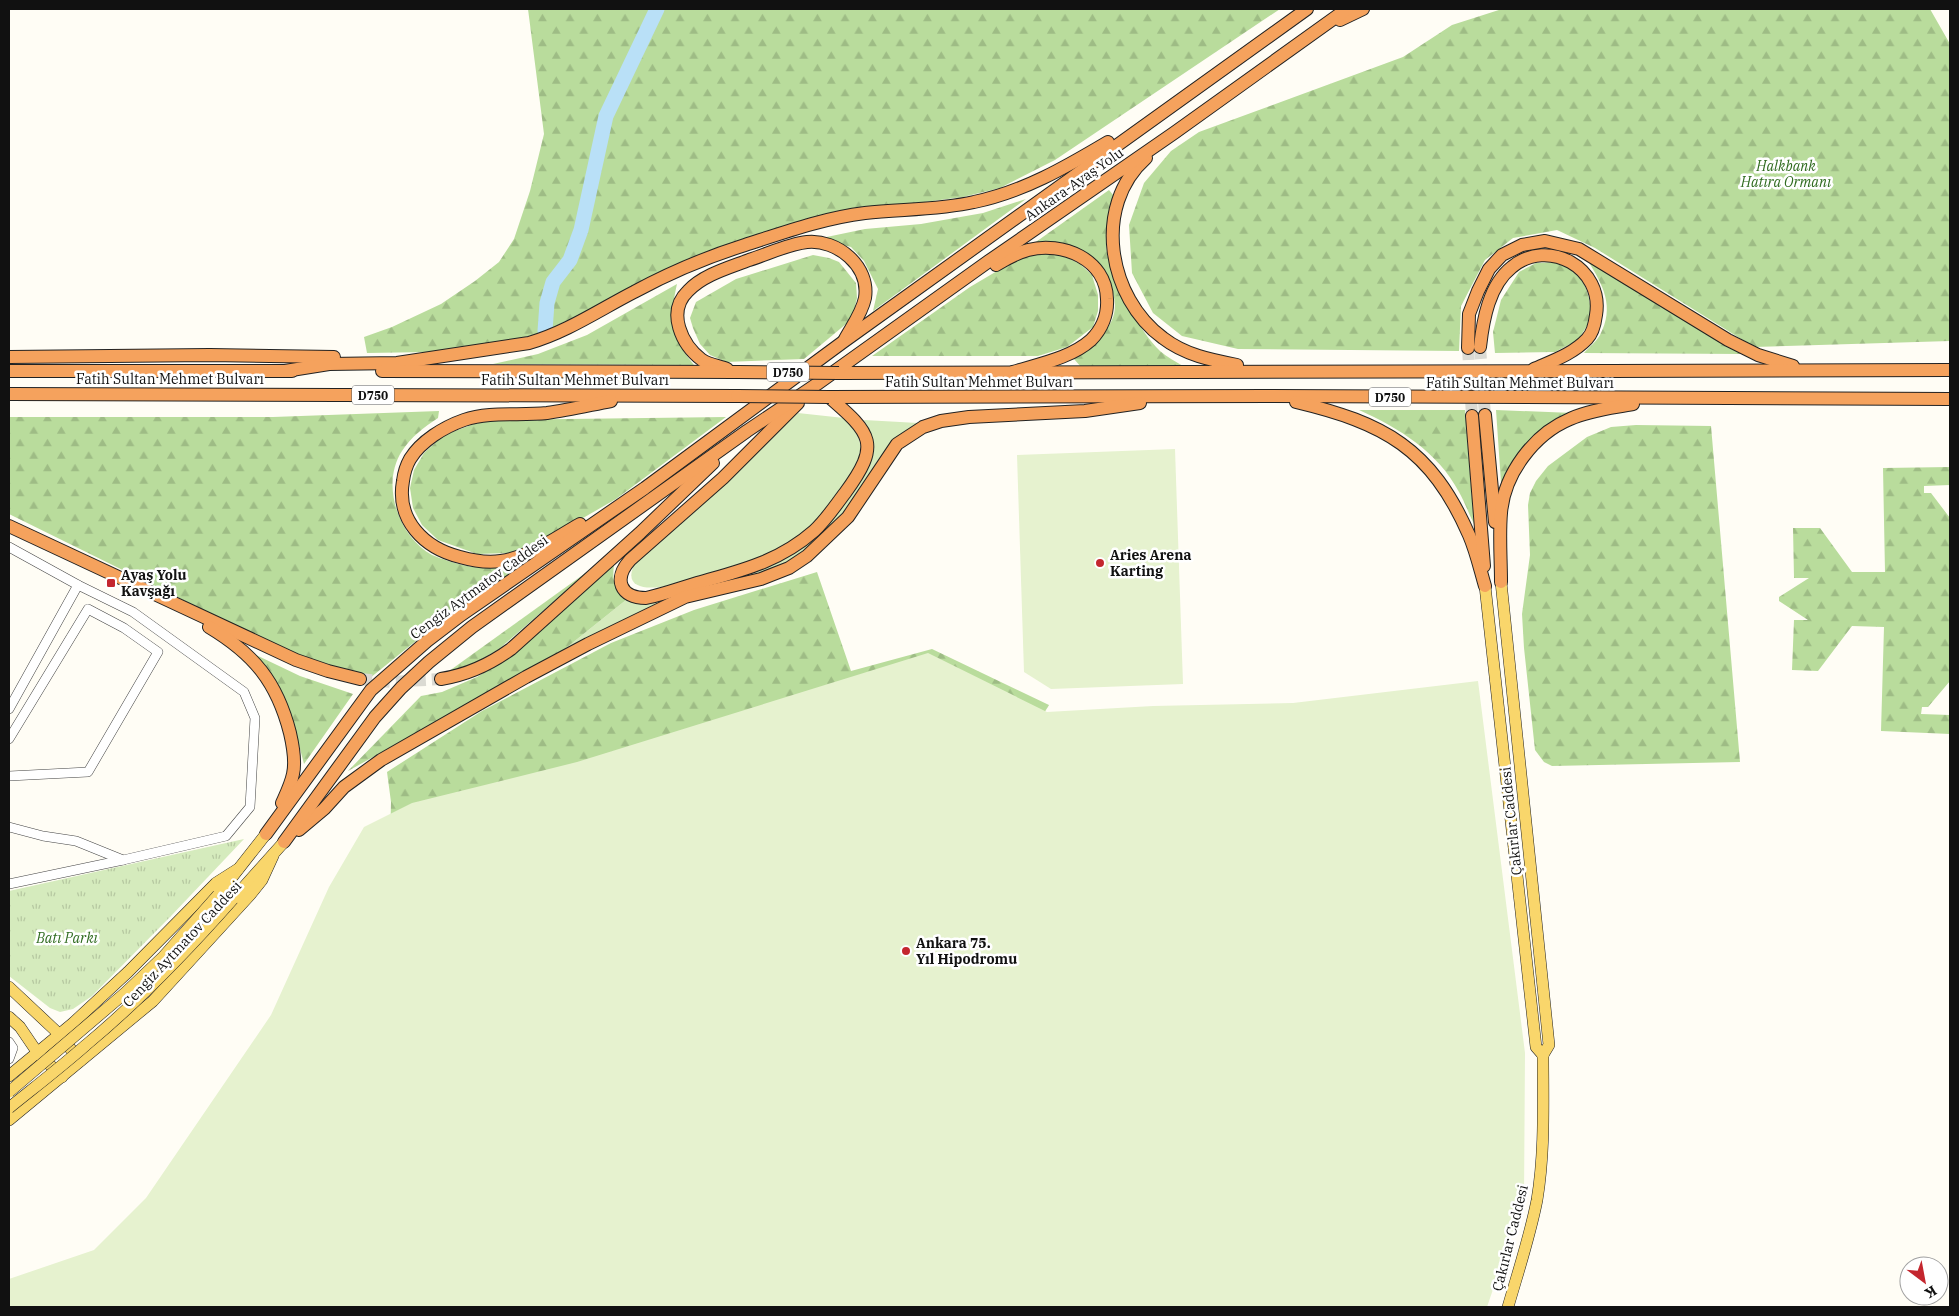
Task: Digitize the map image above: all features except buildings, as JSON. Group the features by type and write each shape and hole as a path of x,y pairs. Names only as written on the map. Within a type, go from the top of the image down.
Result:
{"highway":[{"name":"Ankara-Ayaş Yolu","path":"788,383 1307,9"},
{"name":"Ankara-Ayaş Yolu","path":"817,384 1347,9"},
{"path":"1308,35 1363,9"},
{"path":"285,371 329,364 398,363 529,343 548,338 636,291 698,262 809,224 865,214 973,203 1045,178 1181,98"},
{"path":"1174,133 1141,163 1129,178 1119,197 1114,220 1113,240 1114,261 1121,284 1132,304 1146,323 1162,338 1183,351 1210,360 1264,370"},
{"path":"1530,371 1577,349 1589,337 1595,324 1598,307 1596,291 1586,274 1573,262 1556,256 1538,255 1522,259 1510,268 1499,282 1486,311 1474,348 1470,314 1478,291 1489,269 1502,255 1522,245 1545,241 1579,248 1728,340 1758,354 1805,370"},
{"path":"737,372 704,361 688,347 680,333 677,320 679,304 687,291 704,278 726,268 794,245 815,242 834,245 853,260 865,284 865,298 860,313 844,342"},
{"path":"829,397 863,431 867,444 867,455 857,476 814,531 778,556 760,565 646,598 632,596 627,593 620,582 622,568 723,478 817,384 998,263 1016,254 1043,248 1082,256 1092,263 1098,272 1107,294 1105,319 1098,331 1090,340 1076,349 1048,362 1013,372"},
{"path":"9,357 210,355 432,358"},
{"name":"Fatih Sultan Mehmet Bulvarı","path":"9,371 1013,372 1950,370"},
{"name":"Cengiz Aytmatov Caddesi","path":"266,834 356,710 385,677 427,641 462,615 646,488 788,383"},
{"name":"Cengiz Aytmatov Caddesi","path":"284,842 375,717 401,688 429,662 472,628 746,431 817,384"},
{"name":"Fatih Sultan Mehmet Bulvarı","path":"9,394 1950,399"},
{"path":"644,395 547,413 482,416 464,420 428,439 418,448 409,460 404,472 402,488 405,513 417,533 440,551 478,562 514,559 531,552 646,488"},
{"path":"284,842 324,809 344,787 362,774 407,745 526,677 588,644 685,597 761,579 789,568 808,556 848,517 897,444 923,427 941,421 968,417 1085,411 1184,396"},
{"path":"1274,396 1356,419 1382,431 1406,446 1425,464 1442,486 1457,512 1469,536 1485,586"},
{"path":"1501,582 1501,512 1512,474 1536,442 1550,430 1568,419 1586,413 1664,399"},
{"path":"1485,586 1479,416 1501,582"},
{"path":"441,679 462,676 498,659 511,650 640,533 746,431"},
{"path":"9,526 296,660 328,672 360,679"},
{"path":"160,598 230,640 253,661 278,696 292,742 294,773 266,834"}],"main road":[{"name":"Çakırlar Caddesi","path":"1501,582 1549,1045 1543,1055 1543,1137 1537,1199 1508,1307"},
{"name":"Çakırlar Caddesi","path":"1485,586 1536,1047 1543,1055"},
{"path":"1493,659 1509,657"},
{"name":"Cengiz Aytmatov Caddesi","path":"9,1092 55,1054 164,956 218,895 266,834"},
{"name":"Cengiz Aytmatov Caddesi","path":"9,1108 88,1044 181,957 284,842"},
{"name":"Cengiz Aytmatov Caddesi","path":"9,1120 153,1001 250,895 262,880 273,856"},
{"name":"Cengiz Aytmatov Caddesi","path":"9,1075 92,1006 216,883 238,869"},
{"path":"9,988 59,1034 81,1062"},
{"path":"92,1006 86,1016 87,1027 90,1031 100,1036 117,1032"},
{"path":"9,1016 20,1027 37,1052 62,1078"},
{"path":"9,1075 21,1074 32,1081 35,1087 32,1102"}],"street":[{"path":"9,547 78,585 133,612 244,692 255,718 250,807 226,836 9,884"},
{"path":"9,709 78,585"},
{"path":"9,740 88,608 124,628 158,652 88,772 9,776"},
{"path":"124,628 133,612"},
{"path":"9,827 43,836 76,841 122,860"},
{"path":"9,1042 13,1048 9,1059"}],"green space":[{"path":"528,9 1280,9 1055,160 1000,188 963,197 840,213 595,308 540,333 517,339 429,352 367,353 364,337 392,327 441,304 499,262 514,239 530,191 544,134"},
{"name":"Halkbank Hatıra Ormanı","path":"1502,9 1930,9 1950,44 1950,341 1754,347 1595,248 1557,230 1513,238 1485,260 1461,306 1459,351 1238,349 1182,336 1153,313 1132,273 1129,225 1144,183 1171,151 1199,132 1403,57 1452,25"},
{"path":"1109,190 1114,196 1110,210 1106,246 1115,277 1128,305 1152,342 1160,351 1183,366 1081,367 1074,359 1095,342 1110,324 1114,315 1115,304 1112,291 1099,266 1083,251 1066,246 1033,244"},
{"path":"1026,199 873,311 878,289 864,261 851,247 817,239 865,229 921,224 983,213"},
{"path":"1049,253 1066,257 1080,264 1092,275 1098,295 1098,311 1093,327 1067,347 1038,356 872,356 970,287 1014,261 1031,255"},
{"path":"813,255 839,262 856,283 857,298 852,319 804,359 726,362 710,355 700,344 690,318 696,302 736,279"},
{"path":"1588,261 1742,354 1584,353 1597,340 1607,315 1605,296"},
{"path":"1559,262 1580,279 1589,299 1592,318 1578,340 1555,352 1495,353 1493,332 1501,300 1519,272 1536,263"},
{"path":"677,284 673,308 674,327 680,345 694,365 493,364 538,354 587,335"},
{"path":"1359,410 1465,410 1474,524 1450,478 1429,453 1403,433"},
{"path":"1496,410 1573,413 1549,427 1502,497"},
{"path":"439,411 438,418 409,441 396,464 393,494 396,509 402,523 420,547 432,555 473,567 511,565 516,571 432,628 370,678 287,651 9,514 9,417 273,417"},
{"path":"798,413 844,418 855,428 862,449 856,469 832,502 811,526 786,546 763,558 666,586 650,588 633,582 631,577 632,570 636,561"},
{"path":"726,417 616,499 557,533 512,553 477,554 438,540 422,525 413,508 410,488 414,470 424,453 444,435 474,424 494,420"},
{"path":"864,420 918,423 895,440 885,451 839,519 809,547 784,564 561,652 626,600 632,602 771,565 863,475 870,460 872,448 870,435"},
{"path":"1636,425 1711,426 1740,762 1552,766 1544,762 1535,750 1522,614 1530,555 1528,505 1530,493 1536,481 1548,466 1587,437 1611,427"},
{"name":"Aries Arena Karting","path":"1175,449 1183,684 1051,689 1024,672 1017,455"},
{"path":"1950,467 1950,485 1924,486 1924,493 1931,493 1950,518 1950,681 1928,707 1922,707 1921,714 1950,715 1950,734 1881,731 1884,627 1852,626 1818,671 1792,670 1794,620 1808,620 1779,601 1779,597 1809,578 1794,578 1793,528 1820,528 1852,572 1885,572 1883,468"},
{"path":"614,565 613,576 615,584 626,600 561,652 348,771 421,696 442,692 477,677 509,657"},
{"path":"591,569 499,649 472,665 445,674"},
{"path":"817,572 851,671 932,649 1049,705 1008,772 390,846 391,802 387,772 482,711 611,643 694,610"},
{"name":"Ankara 75. Yıl Hipodromu","path":"928,653 1047,712 1153,706 1293,703 1478,681 1525,1053 1524,1198 1487,1307 9,1307 9,1279 94,1250 146,1198 271,1015 329,887 364,827 412,803 577,762"},
{"path":"254,654 300,676 353,694 304,764 293,722"},
{"name":"Batı Parkı","path":"244,839 92,996 73,1009 60,1012 50,1008 9,976 9,891"}],"waterway":[{"path":"545,331 547,303 553,282 570,260 581,230 606,116 657,9"}],"tunnel":[{"path":"1480,347 1485,415"},
{"path":"1468,348 1472,416"},
{"path":"360,679 391,682 441,679"}],"place":[{"name":"Aries Arena Karting","path":"1100,563"},
{"name":"Ayaş Yolu Kavşağı","path":"111,583"},
{"name":"Ankara 75. Yıl Hipodromu","path":"906,951"}]}
